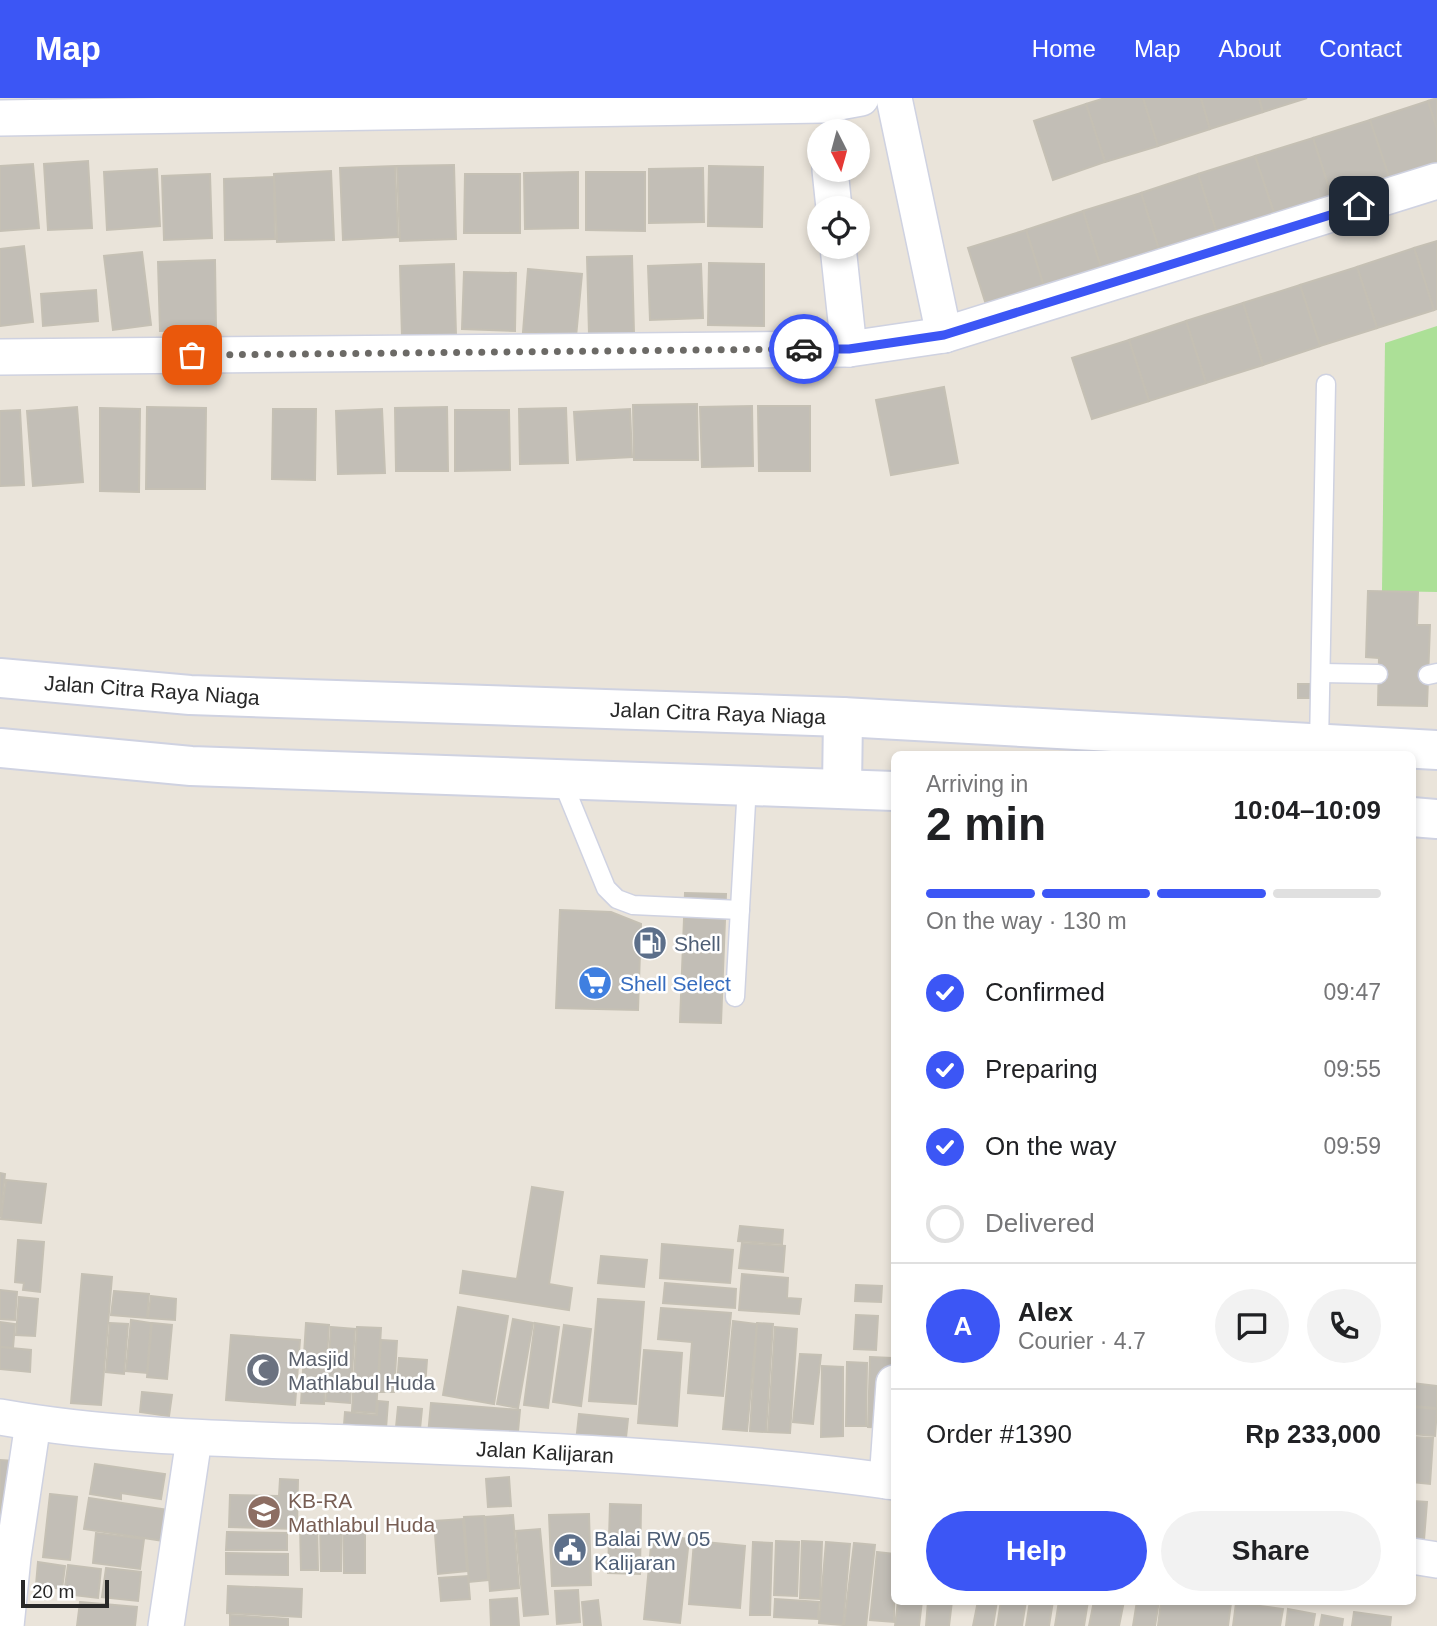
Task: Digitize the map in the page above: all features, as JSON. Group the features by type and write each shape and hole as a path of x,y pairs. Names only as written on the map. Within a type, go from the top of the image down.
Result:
{"street":[{"path":"0,118 823,111 861,98"},
{"path":"894,98 944,335"},
{"path":"0,357 849,349 944,335 1437,181"},
{"path":"839,259 849,349"},
{"name":"Jalan Citra Raya Niaga","path":"0,678 190,695 843,717 1437,750"},
{"path":"842,788 843,717"},
{"path":"0,748 191,766 891,791"},
{"path":"1416,817 1437,819"},
{"path":"6,1626 13,1558 17,1420"},
{"name":"Jalan Kalijaran","path":"17,1420 194,1439 528,1450 647,1457 891,1481"},
{"path":"166,1626 194,1439"},
{"path":"1416,1557 1437,1560"}],"lane":[{"path":"1319,745 1326,384"},
{"path":"1322,673 1378,674"},
{"path":"561,778 606,888 617,899 634,905 740,910"},
{"path":"735,997 747,785"}],"green space":[{"path":"1437,326 1437,592 1382,591 1385,343"}],"building":[{"path":"1105,98 1143,98 1158,146 1105,162 1086,104"},
{"path":"1143,98 1201,98 1210,129 1158,146"},
{"path":"1201,98 1259,98 1263,112 1210,129"},
{"path":"1259,98 1307,98 1263,112"},
{"path":"1437,98 1437,129 1428,101"},
{"path":"1428,101 1437,129 1437,171 1392,186 1370,120"},
{"path":"1086,104 1105,162 1053,180 1034,121"},
{"path":"1370,120 1392,186 1334,204 1313,138"},
{"path":"1313,138 1334,204 1277,222 1255,156"},
{"path":"1255,156 1277,222 1219,240 1198,174"},
{"path":"88,161 92,228 48,230 44,164"},
{"path":"33,164 39,228 0,231 0,166"},
{"path":"454,165 456,239 400,241 397,166"},
{"path":"395,166 398,237 343,240 340,168"},
{"path":"709,166 763,167 762,227 708,226"},
{"path":"703,168 704,222 649,223 649,169"},
{"path":"157,169 160,226 107,230 104,172"},
{"path":"331,171 334,240 277,242 274,174"},
{"path":"578,172 578,228 525,229 524,173"},
{"path":"586,172 645,172 645,231 586,230"},
{"path":"210,174 212,238 164,240 162,176"},
{"path":"465,174 520,174 520,233 464,233"},
{"path":"1198,174 1219,240 1162,259 1141,193"},
{"path":"274,177 275,239 225,240 224,179"},
{"path":"1141,193 1162,259 1104,277 1083,211"},
{"path":"1083,211 1104,277 1047,296 1026,230"},
{"path":"1026,230 1047,296 989,314 968,248"},
{"path":"1437,241 1437,309 1434,310 1414,248"},
{"path":"24,246 33,322 0,326 0,249"},
{"path":"1414,248 1434,310 1377,328 1357,267"},
{"path":"142,252 151,325 113,330 104,256"},
{"path":"632,256 634,333 589,334 587,257"},
{"path":"215,260 216,330 160,331 158,262"},
{"path":"709,263 764,264 764,326 708,325"},
{"path":"454,264 456,335 402,337 400,266"},
{"path":"701,264 703,318 650,320 648,266"},
{"path":"1357,267 1377,328 1320,346 1300,285"},
{"path":"528,269 582,274 576,337 523,332"},
{"path":"464,272 516,273 515,331 462,329"},
{"path":"1300,285 1320,346 1263,365 1243,303"},
{"path":"96,290 98,321 43,326 41,294"},
{"path":"1243,303 1263,365 1206,383 1186,321"},
{"path":"1186,321 1206,383 1149,401 1129,340"},
{"path":"1129,340 1149,401 1092,419 1072,358"},
{"path":"944,387 958,463 891,475 876,400"},
{"path":"697,404 698,460 634,460 633,405"},
{"path":"752,406 753,466 702,467 700,407"},
{"path":"758,406 810,406 810,471 759,471"},
{"path":"77,407 83,482 33,486 27,411"},
{"path":"147,407 206,408 205,489 146,489"},
{"path":"447,407 448,471 396,471 395,408"},
{"path":"100,408 140,409 139,492 100,491"},
{"path":"566,408 568,463 520,464 519,409"},
{"path":"273,409 316,409 315,480 272,479"},
{"path":"382,409 385,473 338,474 336,411"},
{"path":"630,409 632,457 577,460 574,412"},
{"path":"20,410 24,485 0,486 0,411"},
{"path":"455,410 509,410 510,470 455,471"},
{"path":"1368,591 1418,592 1417,625 1430,625 1427,706 1378,705 1379,658 1366,657"},
{"path":"1298,684 1310,684 1310,698 1298,698"},
{"path":"685,893 726,894 721,1023 680,1022"},
{"path":"560,910 611,912 641,924 638,1010 556,1008"},
{"path":"0,1173 5,1174 0,1217"},
{"path":"6,1180 46,1184 41,1223 1,1219"},
{"path":"532,1187 563,1192 549,1284 572,1288 569,1310 460,1293 463,1271 517,1279"},
{"path":"740,1226 783,1230 782,1244 738,1241"},
{"path":"18,1240 44,1242 40,1292 23,1290 24,1283 15,1282"},
{"path":"742,1243 785,1246 783,1272 739,1268"},
{"path":"662,1244 733,1250 730,1283 660,1278"},
{"path":"601,1256 647,1260 644,1287 598,1283"},
{"path":"82,1274 112,1277 101,1405 71,1403"},
{"path":"742,1274 788,1278 787,1298 801,1299 799,1314 739,1310"},
{"path":"665,1283 736,1289 735,1308 663,1303"},
{"path":"856,1285 882,1286 881,1302 855,1301"},
{"path":"0,1290 17,1292 15,1320 0,1319"},
{"path":"114,1291 149,1294 147,1318 111,1315"},
{"path":"151,1296 176,1299 175,1320 148,1318"},
{"path":"19,1297 38,1299 35,1336 16,1335"},
{"path":"598,1299 644,1302 636,1404 589,1401"},
{"path":"458,1307 508,1316 494,1404 443,1395"},
{"path":"661,1308 731,1313 723,1396 688,1393 692,1342 658,1339"},
{"path":"856,1315 878,1316 876,1350 854,1349"},
{"path":"513,1319 533,1323 518,1408 497,1404"},
{"path":"131,1320 151,1323 147,1373 126,1371"},
{"path":"733,1321 757,1324 747,1431 723,1429"},
{"path":"0,1322 15,1324 13,1348 0,1347"},
{"path":"110,1323 128,1324 124,1374 106,1372"},
{"path":"152,1323 172,1325 167,1379 147,1377"},
{"path":"306,1323 329,1325 324,1404 301,1403"},
{"path":"535,1323 559,1327 548,1408 524,1405"},
{"path":"757,1323 773,1324 766,1432 750,1431"},
{"path":"564,1325 591,1329 581,1406 553,1402"},
{"path":"331,1327 355,1329 350,1403 326,1401"},
{"path":"357,1327 381,1328 376,1413 352,1411"},
{"path":"775,1327 797,1329 790,1433 768,1432"},
{"name":"Masjid Mathlabul Huda","path":"231,1335 300,1340 295,1405 226,1400"},
{"path":"381,1340 397,1341 394,1392 378,1392"},
{"path":"0,1347 31,1350 30,1372 0,1369"},
{"path":"644,1350 682,1353 677,1426 638,1423"},
{"path":"800,1354 821,1355 813,1424 793,1422"},
{"path":"870,1357 891,1358 891,1428 868,1427"},
{"path":"399,1358 427,1360 425,1387 397,1385"},
{"path":"847,1362 867,1363 866,1426 846,1426"},
{"path":"822,1366 843,1367 843,1436 821,1437"},
{"path":"1416,1383 1437,1386 1437,1408 1416,1406"},
{"path":"142,1392 172,1395 169,1416 140,1412"},
{"path":"378,1401 388,1402 385,1442 343,1438 345,1412 377,1415"},
{"path":"431,1403 520,1410 517,1442 428,1435"},
{"path":"398,1407 422,1409 420,1429 396,1427"},
{"path":"1416,1407 1437,1409 1435,1436 1416,1434"},
{"path":"579,1414 628,1419 625,1447 576,1442"},
{"path":"1416,1437 1433,1438 1430,1484 1416,1482"},
{"path":"0,1460 14,1461 0,1550"},
{"path":"95,1464 165,1474 161,1499 121,1493 121,1499 90,1494"},
{"path":"509,1477 511,1506 488,1507 486,1479"},
{"name":"KB-RA Mathlabul Huda","path":"280,1479 298,1480 297,1529 229,1527 230,1495 279,1496"},
{"path":"50,1494 77,1497 70,1560 43,1557"},
{"path":"89,1498 169,1510 164,1541 84,1529"},
{"path":"1416,1501 1427,1502 1424,1540 1416,1539"},
{"path":"610,1504 641,1505 640,1574 608,1573"},
{"name":"Balai RW 05 Kalijaran","path":"589,1514 591,1585 552,1586 549,1515"},
{"path":"513,1515 519,1588 490,1591 485,1517"},
{"path":"484,1516 488,1580 469,1582 464,1517"},
{"path":"463,1519 467,1571 438,1574 434,1521"},
{"path":"341,1523 341,1571 321,1571 320,1524"},
{"path":"300,1524 317,1524 318,1570 301,1570"},
{"path":"343,1526 365,1526 365,1573 344,1573"},
{"path":"540,1529 548,1614 524,1616 516,1531"},
{"path":"227,1532 287,1533 287,1550 226,1550"},
{"path":"96,1533 144,1539 140,1569 93,1563"},
{"path":"652,1535 689,1539 680,1623 644,1619"},
{"path":"694,1541 745,1546 740,1608 689,1604"},
{"path":"776,1541 799,1542 797,1596 774,1595"},
{"path":"802,1541 822,1542 820,1599 800,1598"},
{"path":"753,1542 772,1543 770,1615 750,1615"},
{"path":"826,1542 850,1544 843,1625 819,1623"},
{"path":"854,1543 875,1545 866,1626 844,1626"},
{"path":"877,1552 891,1554 891,1605 894,1605 894,1622 870,1620"},
{"path":"226,1553 288,1554 288,1575 226,1574"},
{"path":"38,1562 65,1566 62,1589 36,1585"},
{"path":"68,1565 101,1569 98,1598 64,1594"},
{"path":"106,1568 141,1572 138,1601 102,1597"},
{"path":"468,1576 470,1599 441,1601 439,1578"},
{"path":"228,1586 302,1589 301,1617 227,1613"},
{"path":"578,1590 580,1622 557,1624 555,1591"},
{"path":"517,1598 519,1626 491,1626 490,1600"},
{"path":"775,1599 819,1602 818,1619 774,1617"},
{"path":"598,1600 601,1626 584,1626 582,1602"},
{"path":"80,1602 137,1607 135,1626 77,1626"},
{"path":"898,1605 922,1605 919,1626 895,1626"},
{"path":"928,1605 952,1605 949,1626 926,1626"},
{"path":"977,1605 996,1605 993,1626 973,1626"},
{"path":"1000,1605 1025,1605 1022,1626 997,1626"},
{"path":"1029,1605 1052,1605 1049,1626 1026,1626"},
{"path":"1058,1605 1087,1605 1084,1626 1055,1626"},
{"path":"1093,1605 1123,1605 1119,1626 1089,1626"},
{"path":"1136,1605 1158,1605 1155,1626 1133,1626"},
{"path":"1161,1605 1231,1605 1228,1626 1158,1626"},
{"path":"1236,1605 1283,1609 1280,1626 1233,1626"},
{"path":"1288,1609 1315,1614 1313,1626 1286,1626"},
{"path":"1354,1612 1391,1617 1390,1626 1352,1626"},
{"path":"230,1615 288,1619 288,1626 230,1626"},
{"path":"1322,1615 1343,1619 1342,1626 1320,1626"}],"way so far":[{"path":"192,355 804,349"}],"place":[{"name":"Shell","path":"650,943"},
{"name":"Shell Select","path":"595,983"},
{"name":"Masjid Mathlabul Huda","path":"263,1370"},
{"name":"KB-RA Mathlabul Huda","path":"264,1512"},
{"name":"Balai RW 05 Kalijaran","path":"570,1550"}],"route":[{"path":"804,349 849,349 944,335 1359,206"}]}
